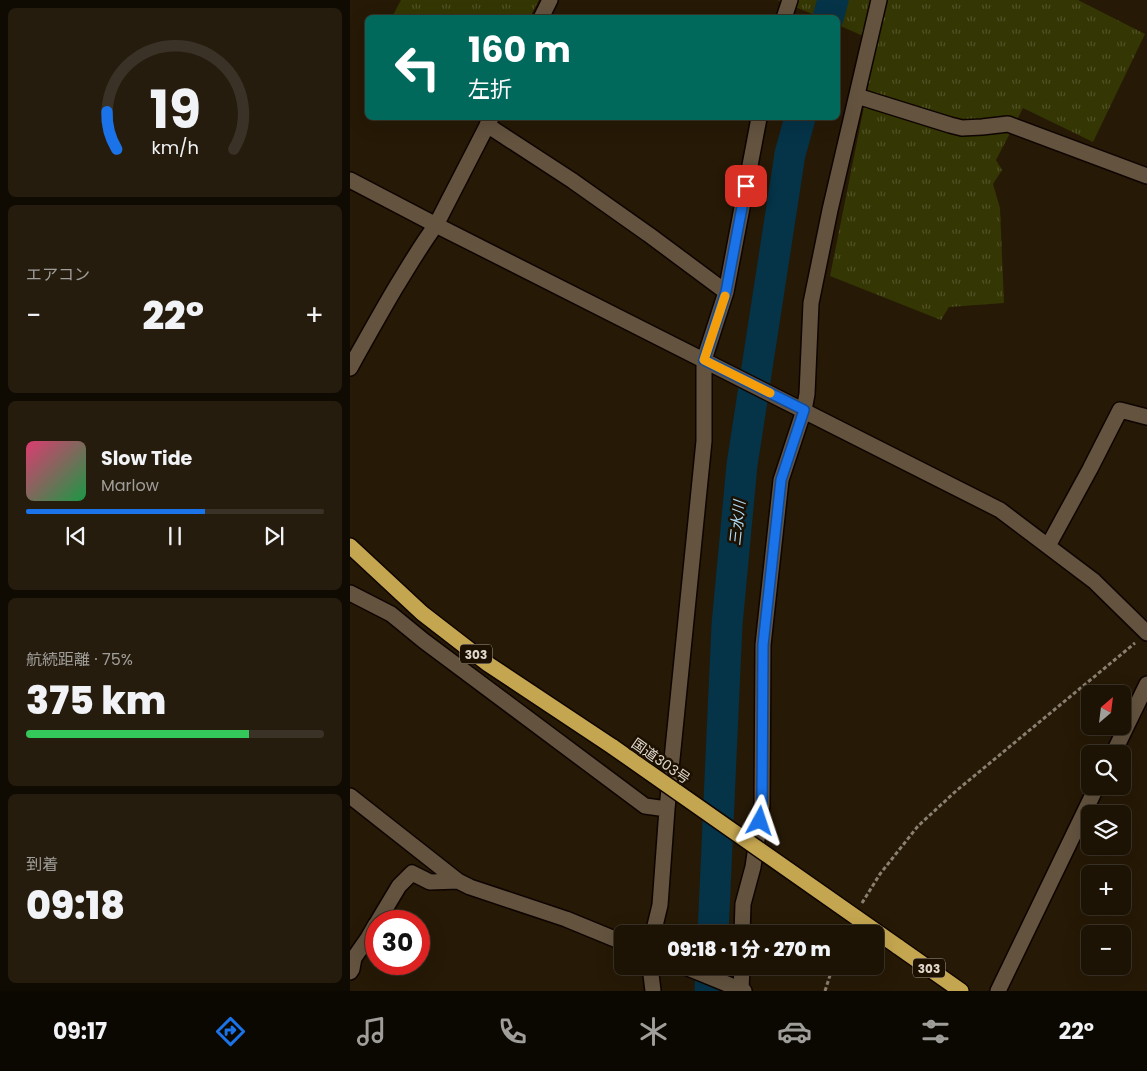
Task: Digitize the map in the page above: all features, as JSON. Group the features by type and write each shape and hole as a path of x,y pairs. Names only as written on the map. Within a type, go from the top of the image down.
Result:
{"highway":[{"name":"国道303号","path":"350,546 422,612 488,664 613,747 961,991"}],"street":[{"path":"542,15 550,0"},
{"path":"785,15 790,0"},
{"path":"742,925 743,904 753,867 762,805 763,645 781,480 804,410 807,394 811,303 830,210 879,0"},
{"path":"857,96 962,128 1008,124 1147,176"},
{"path":"655,925 660,905 666,809 704,441 704,360 726,292 759,120"},
{"path":"350,368 407,269 436,225 489,121 726,292"},
{"path":"350,180 1000,510 1094,581 1143,636"},
{"path":"1048,546 1120,410 1147,417"},
{"path":"350,593 391,614 424,641 645,806 666,809"},
{"path":"1117,745 1147,684"},
{"path":"998,991 1093,795"},
{"path":"350,796 458,880 470,887 566,919 614,939"},
{"path":"385,910 399,886 412,873 430,882 458,880"},
{"path":"351,962 365,942"},
{"path":"651,975 653,991"},
{"path":"704,975 739,990 741,975"}],"path":[{"path":"861,905 880,874 918,826 956,791 1143,636"},
{"path":"825,991 831,975"}],"green space":[{"path":"401,0 539,0 531,15 393,15"},
{"path":"777,0 1078,0 1145,34 1093,142 1023,108 996,160 1002,170 993,184 1000,208 1004,303 949,307 941,320 830,276 877,42 840,26 840,15 815,15"}],"waterway":[{"name":"三水川","path":"829,15 833,0"},
{"name":"三水川","path":"713,925 727,625 742,465 790,154 799,120"},
{"name":"三水川","path":"710,991 711,975"}],"slow traffic":[{"path":"725,296 704,360 770,393"}],"route":[{"path":"746,186 726,292 704,360 804,410 781,480 763,645 762,805 760,821"}]}
